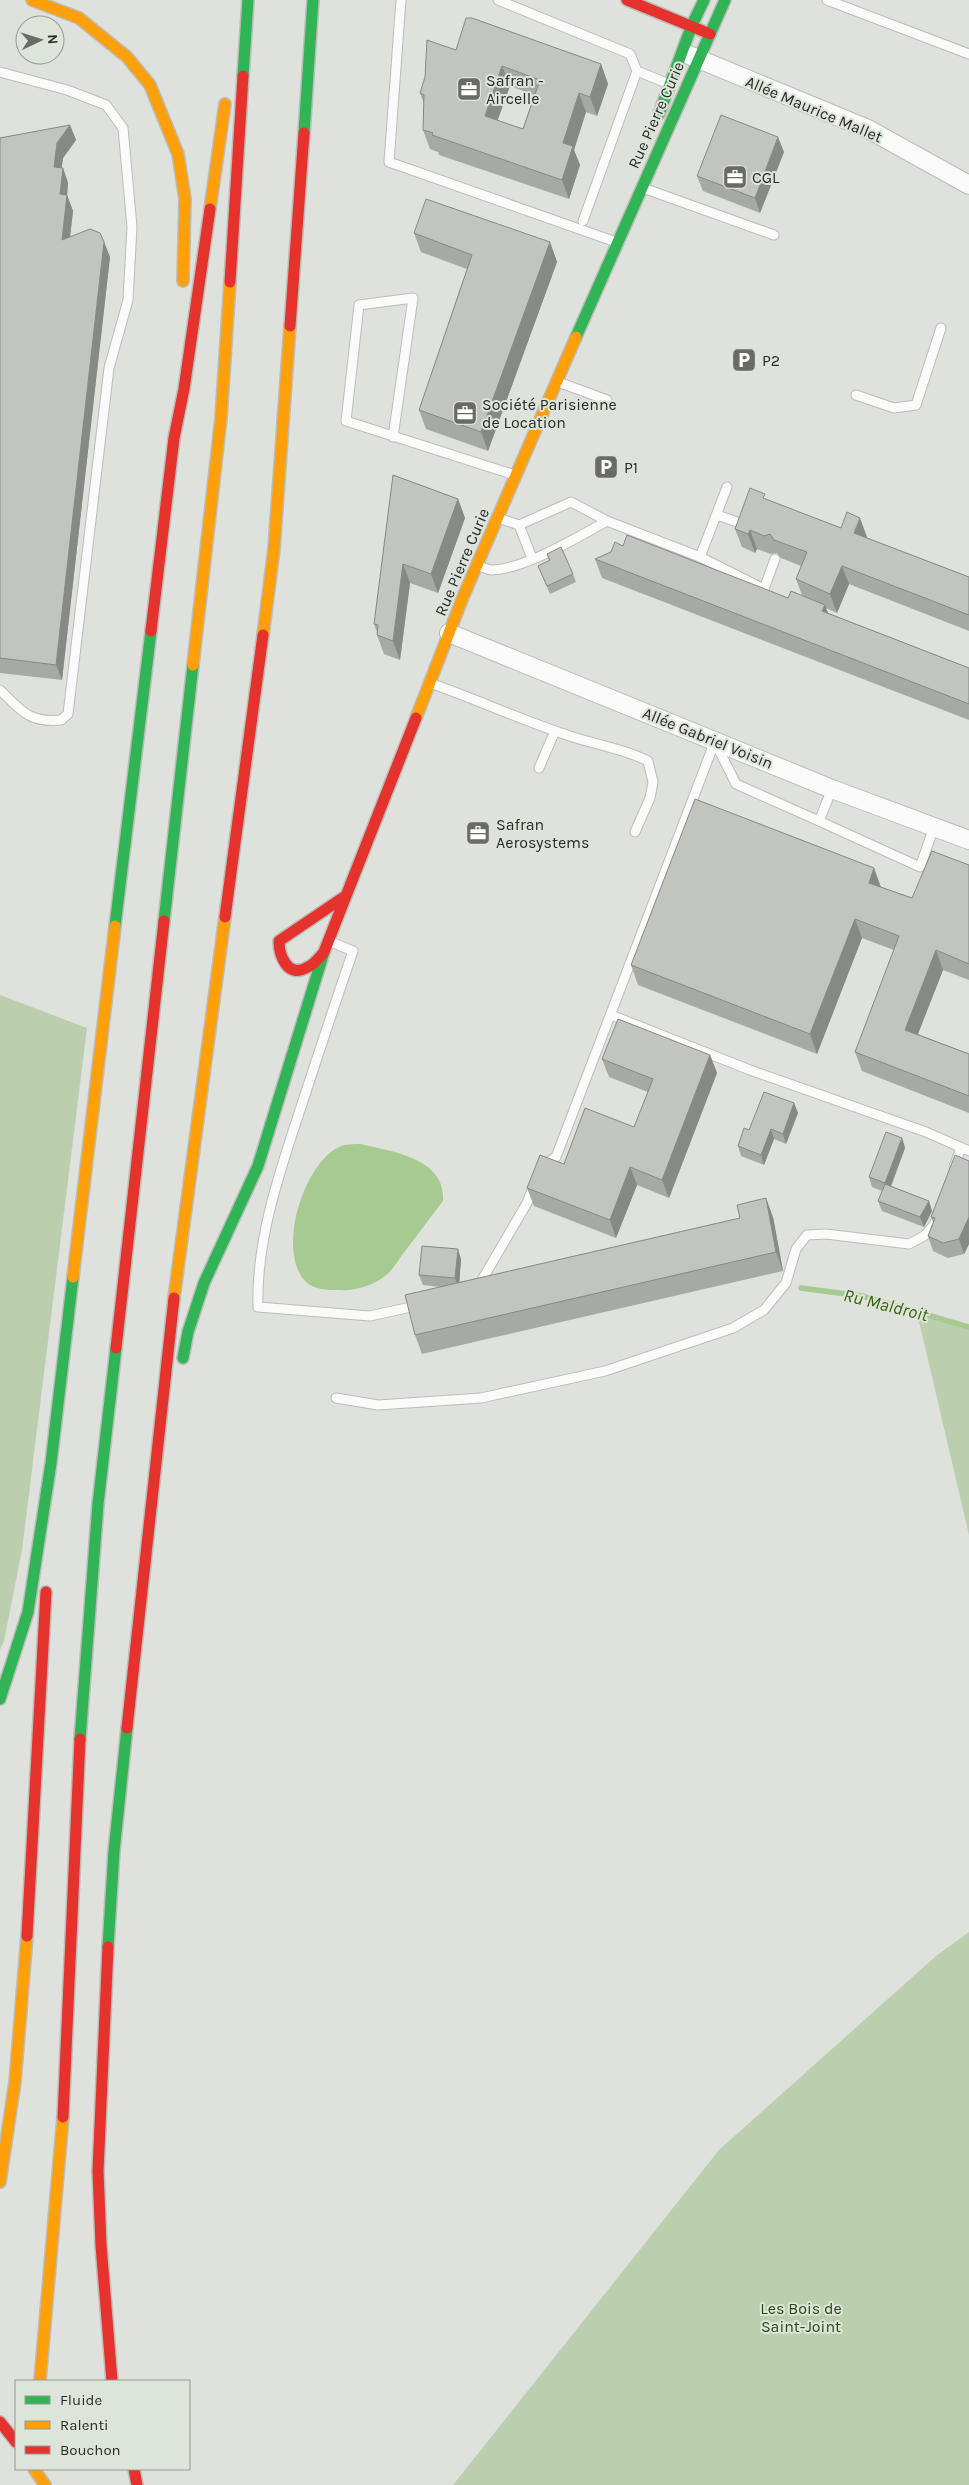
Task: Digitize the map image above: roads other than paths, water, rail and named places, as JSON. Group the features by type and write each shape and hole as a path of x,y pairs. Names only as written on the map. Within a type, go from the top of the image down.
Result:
{"main road":[{"path":"32,0 79,18 127,57 150,85 178,154 181,172 185,199 185,252 182,291"},
{"path":"40,2380 64,2105 82,1703 98,1504 221,418 248,0"},
{"path":"112,2380 101,2245 98,2171 103,2016 114,1851 171,1321 274,549 314,0"},
{"path":"627,0 692,25 710,34"},
{"name":"Rue Pierre Curie","path":"616,242 669,84 704,0"},
{"name":"Rue Pierre Curie","path":"181,1373 186,1338 202,1284 258,1166 324,952 344,897 449,633 515,475 616,242 725,0"},
{"path":"0,1699 28,1612 51,1464 174,438 184,389 226,95"},
{"path":"174,438 173,388 176,359"},
{"path":"324,952 314,963 302,970 291,968 282,962 278,952 279,941 344,897"},
{"path":"159,1429 173,1406"},
{"path":"49,1554 53,1506 51,1464"},
{"path":"0,2182 10,2134 20,2039 47,1583"},
{"path":"101,2245 121,2380"},
{"path":"0,2422 15,2441"},
{"path":"30,2485 33,2470"},
{"path":"34,2470 45,2485"},
{"path":"134,2470 136,2485"}],"street":[{"name":"Allée Maurice Mallet","path":"682,52 868,129 969,185"},
{"name":"Allée Gabriel Voisin","path":"449,633 832,789 969,840"}],"lane":[{"path":"401,0 389,162 616,242"},
{"path":"498,0 630,54 637,71 583,221"},
{"path":"827,0 969,54"},
{"path":"637,71 685,90"},
{"path":"0,72 67,90 106,105 123,128 132,227 128,300 110,368 68,714 61,720 39,720 18,710 0,690"},
{"path":"641,188 774,235"},
{"path":"393,437 412,298 358,305 346,421 393,437 515,475"},
{"path":"856,396 894,408 916,405 942,328"},
{"path":"556,381 607,400"},
{"path":"700,557 727,487"},
{"path":"498,518 518,525 570,502 607,521 700,557 768,591 775,559"},
{"path":"717,515 744,524"},
{"path":"477,566 491,570 518,564 607,521"},
{"path":"518,525 532,558"},
{"path":"430,683 555,731 606,747 630,751 648,761 653,782 650,798 635,832"},
{"path":"539,768 555,731"},
{"path":"715,741 736,784 920,867 934,827"},
{"path":"475,1293 527,1203 542,1166 556,1157 715,741"},
{"path":"819,821 832,789"},
{"path":"328,940 352,951 280,1171 266,1228 257,1281 258,1307 370,1316 427,1304"},
{"path":"611,1015 750,1070 926,1132 965,1149 952,1174"},
{"path":"336,1398 378,1404 481,1398 605,1371 733,1328 764,1310 786,1282 796,1249 807,1235 826,1234 908,1244 924,1236 934,1225 940,1208"}],"waterway":[{"name":"Ru Maldroit","path":"801,1288 862,1296 969,1327"}],"place":[{"name":"Safran - Aircelle","path":"469,89"},
{"name":"CGL","path":"735,177"},
{"name":"P2","path":"744,360"},
{"name":"Société Parisienne de Location","path":"465,413"},
{"name":"P1","path":"606,467"},
{"name":"Safran Aerosystems","path":"478,833"}],"park label":[{"name":"Les Bois de Saint-Joint","path":"801,2317"}]}
